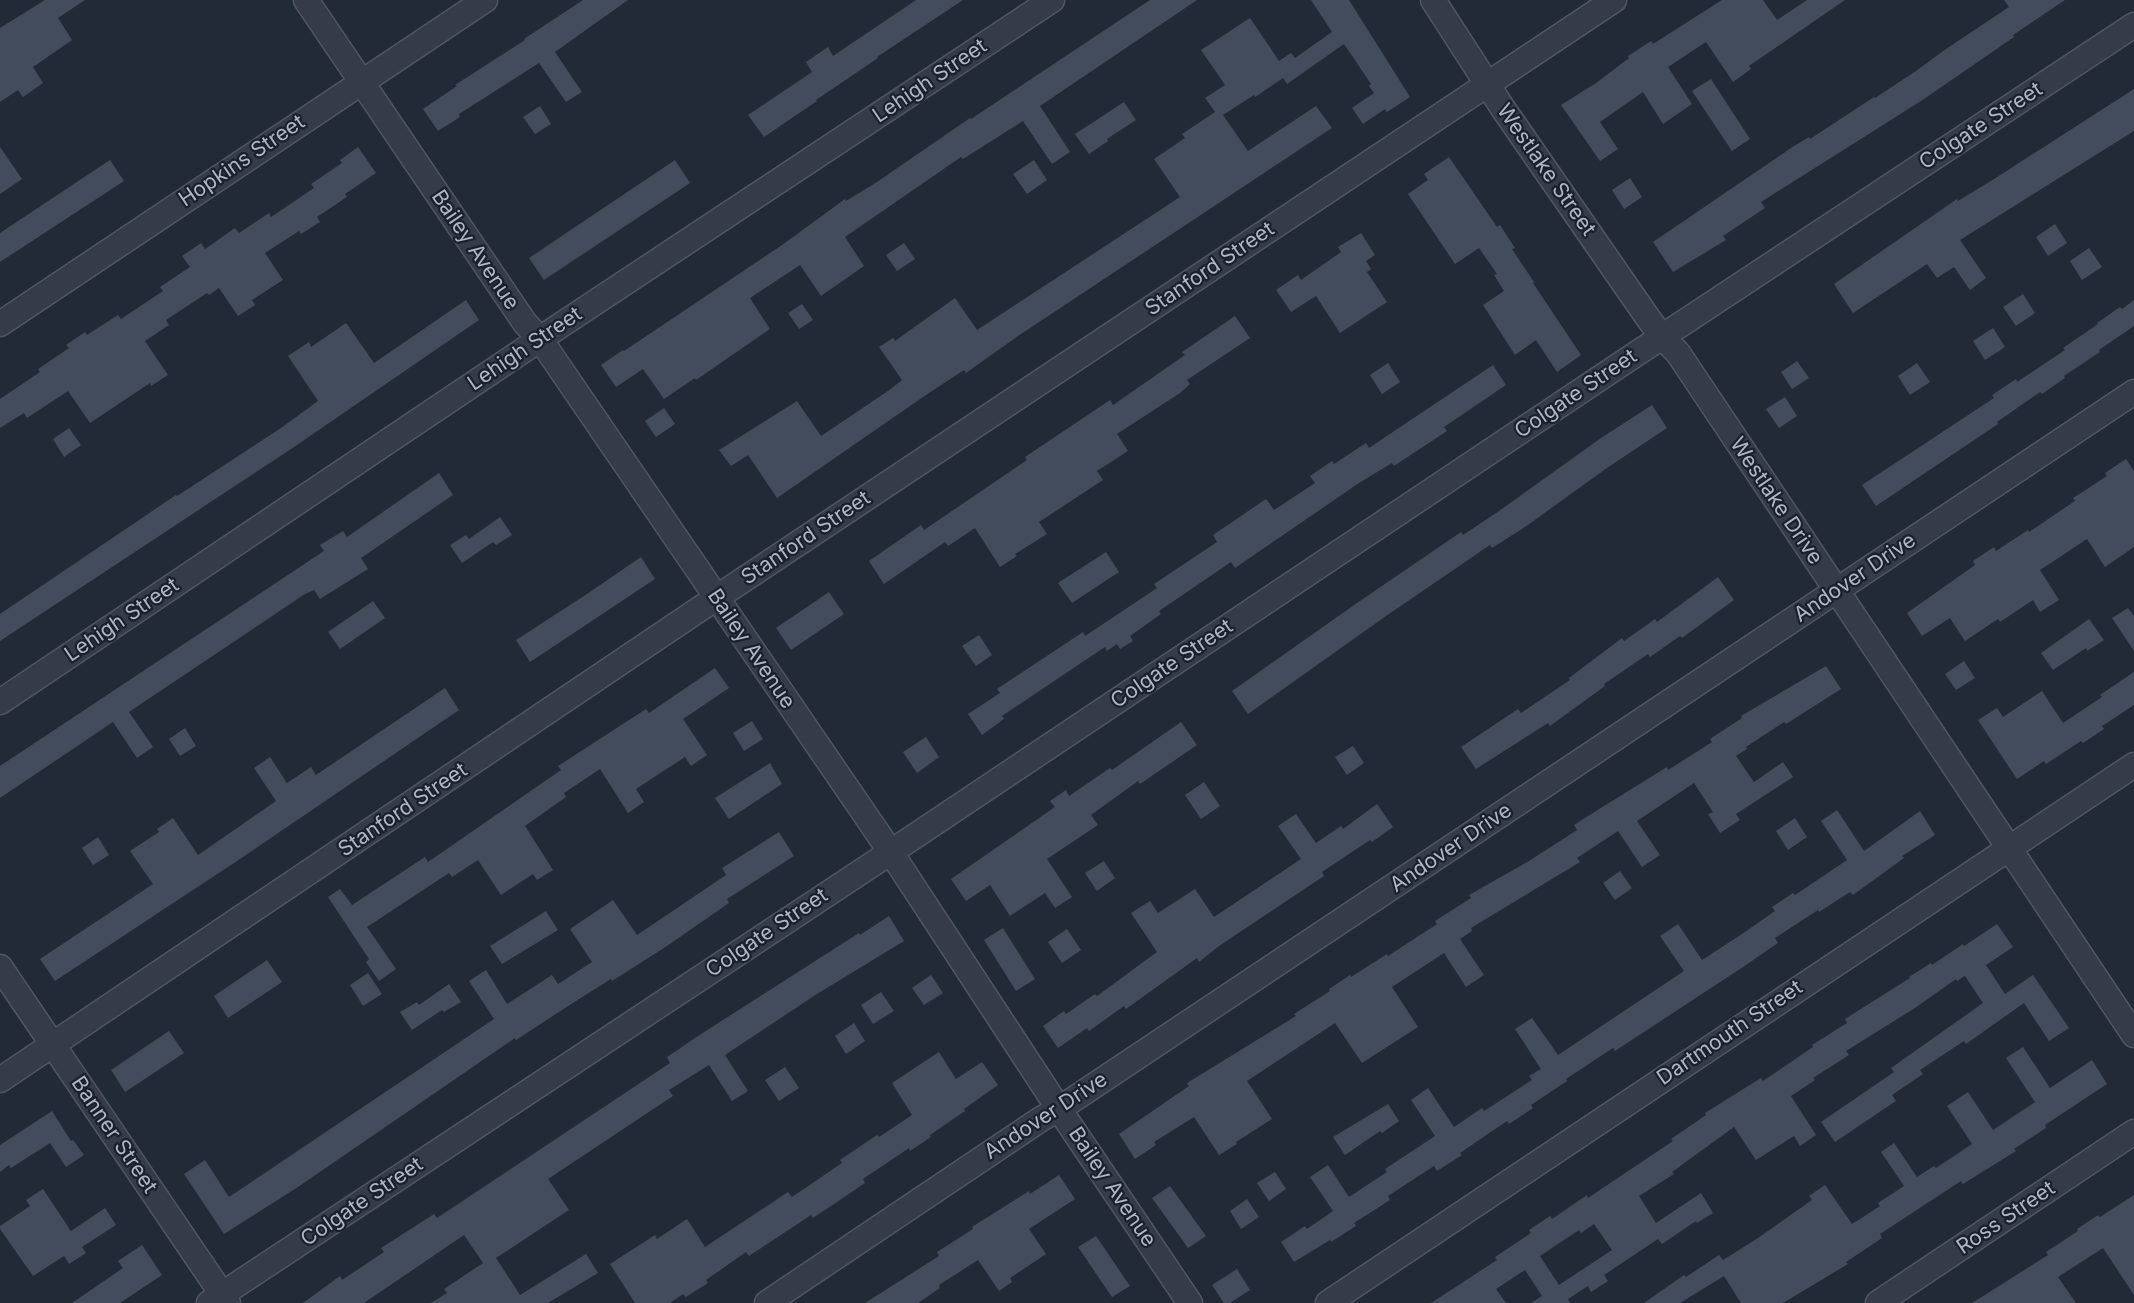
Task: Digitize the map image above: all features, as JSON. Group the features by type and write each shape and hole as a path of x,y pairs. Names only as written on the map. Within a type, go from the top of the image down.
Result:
{"street":[{"name":"Bailey Avenue","path":"306,0 525,323 540,339 890,851 1059,1109 1190,1303"},
{"name":"Hopkins Street","path":"0,324 485,0"},
{"name":"Lehigh Street","path":"0,702 540,339 1052,0"},
{"name":"Westlake Street","path":"1433,0 1487,83 1662,337"},
{"name":"Stanford Street","path":"0,1080 716,598 1614,0"},
{"name":"Colgate Street","path":"220,1300 1662,337 2134,26"},
{"name":"Westlake Drive","path":"1662,337 1678,353 2134,1035"},
{"name":"Andover Drive","path":"767,1303 2134,392"},
{"name":"Dartmouth Street","path":"1328,1303 2134,765"},
{"name":"Banner Street","path":"0,967 220,1300"},
{"name":"Ross Street","path":"1878,1303 2134,1132"}],"building":[{"path":"45,0 85,0 58,18 72,40 33,67 43,83 23,97 18,90 0,102 0,28"},
{"path":"583,0 628,0 555,52 582,92 566,102 539,63 459,114 460,117 438,131 423,109 457,86 455,85"},
{"path":"916,0 963,0 877,57 764,137 748,115 812,72 806,62 828,47 833,56"},
{"path":"1150,0 1197,0 1040,106 1070,152 1052,164 1023,121 963,159 961,157 845,237 864,266 821,296 800,265 750,298 770,329 696,380 695,378 664,399 643,369 616,387 601,365 782,245 845,199 846,201 877,182"},
{"path":"1311,0 1349,0 1410,97 1387,112 1385,109 1363,124 1352,108 1374,93 1369,86 1371,84 1344,44 1287,84 1283,78 1223,115 1248,151 1316,106 1332,128 1018,336 966,373 964,370 923,397 777,498 748,455 731,466 719,450 797,401 821,436 888,391 902,380 879,347 893,338 895,341 955,298 977,330 1180,197 1154,159 1185,138 1182,134 1215,112 1205,98 1225,85 1201,50 1250,18 1279,61 1291,53 1295,58 1332,32"},
{"path":"1722,0 1763,0 1777,20 1807,0 1845,0 1749,66 1751,69 1733,82 1706,42 1668,67 1692,104 1663,124 1643,92 1600,122 1618,149 1600,161 1561,105 1596,83 1629,58 1628,56 1651,41 1653,44"},
{"path":"2004,0 2065,0 1921,101 1761,202 1765,208 1723,236 1726,240 1673,272 1653,242 1794,146 1809,137 1810,139 1875,98 2009,7"},
{"path":"1711,79 1750,139 1732,151 1692,91"},
{"path":"2134,89 2134,131 1960,240 1986,278 1970,290 1954,267 1937,278 1927,264 1853,313 1834,284 1957,199 1958,201 1994,179"},
{"path":"1124,102 1136,120 1089,154 1075,134"},
{"path":"540,106 551,124 535,134 523,117"},
{"path":"0,147 22,179 0,194"},
{"path":"358,147 376,173 345,194 347,197 317,217 320,222 301,234 299,231 265,253 283,280 252,300 255,305 238,316 219,288 209,295 207,293 166,320 169,325 145,341 168,375 151,386 150,383 90,423 68,391 27,418 24,413 0,428 0,399 40,372 38,369 69,348 66,345 85,332 87,335 118,315 121,319 163,291 160,287 190,267 182,256 201,243 205,249 235,228 239,233 269,213 271,217 314,188 311,184 342,163 340,160"},
{"path":"1449,157 1497,227 1500,225 1533,283 1581,355 1557,372 1536,340 1515,355 1483,305 1504,291 1494,275 1497,274 1479,248 1455,264 1408,194 1428,180 1424,174"},
{"path":"110,160 124,181 0,262 0,233"},
{"path":"675,160 690,183 544,280 529,258"},
{"path":"1034,160 1047,180 1027,194 1013,174"},
{"path":"1630,178 1642,197 1624,209 1612,190"},
{"path":"2055,224 2067,243 2048,256 2036,237"},
{"path":"1361,233 1375,255 1366,261 1371,269 1367,272 1387,302 1340,333 1316,296 1291,312 1276,290 1298,275 1301,280 1341,252 1338,247"},
{"path":"904,243 915,259 897,271 886,255"},
{"path":"2089,248 2102,267 2082,280 2070,261"},
{"path":"2023,294 2035,313 2016,326 2003,307"},
{"path":"466,300 479,320 294,447 0,641 0,614 176,495 281,428 318,401 288,356 309,342 311,347 346,323 374,363"},
{"path":"2134,300 2134,326 2064,376 2065,378 2042,394 2040,392 1997,422 1998,424 1876,506 1862,485 1994,398 1992,395 2016,379 2017,382 2065,350 2063,348 2097,323"},
{"path":"802,304 813,320 799,329 788,313"},
{"path":"1235,316 1250,338 1187,380 1190,384 1180,393 1117,434 1128,451 1097,471 1103,480 1039,522 1047,534 1015,554 1017,556 1000,567 975,528 948,546 945,542 884,584 869,561 921,525 924,530 1027,460 1025,457 1110,400 1113,405 1185,355 1182,352"},
{"path":"1993,328 2005,347 1985,360 1973,341"},
{"path":"1797,361 1809,378 1792,389 1781,372"},
{"path":"1388,363 1400,382 1382,394 1370,375"},
{"path":"1917,363 1930,382 1910,395 1898,376"},
{"path":"1493,365 1506,385 1444,427 1447,431 1394,466 1392,463 1359,483 1235,568 1231,562 1159,611 1161,614 1130,636 1133,641 1120,649 1117,644 1107,651 1105,647 1002,716 1004,719 982,735 968,714 1000,693 997,689 1083,632 1085,636 1157,588 1154,584 1217,542 1213,535 1266,499 1274,510 1315,483 1310,476 1332,461 1334,464 1366,443 1369,448"},
{"path":"1785,397 1797,416 1779,428 1766,409"},
{"path":"1652,405 1667,428 1525,527 1492,548 1490,545 1248,714 1232,691 1461,532 1463,535"},
{"path":"664,408 675,424 656,437 645,421"},
{"path":"69,428 81,445 64,457 53,439"},
{"path":"2126,459 2134,471 2134,547 2105,567 2087,539 2040,570 2059,600 2040,612 2033,600 2000,622 1998,619 1965,641 1950,618 1922,636 1907,613 1975,565 1973,561 1994,547 1996,551 2075,501 2073,498 2107,476 2105,473"},
{"path":"439,473 453,495 361,558 368,569 320,599 314,590 305,594 129,712 153,747 137,758 113,722 0,798 0,766 324,551 320,545 343,531 347,537"},
{"path":"500,517 512,535 496,545 493,542 462,563 450,545 466,535 469,539"},
{"path":"1106,552 1119,572 1072,603 1058,583"},
{"path":"641,557 655,579 530,662 516,640"},
{"path":"1718,577 1734,600 1682,638 1680,636 1650,657 1648,654 1604,684 1605,686 1550,726 1548,723 1476,769 1461,747 1518,709 1521,713 1570,680 1569,678 1622,638 1624,641 1655,619 1657,622"},
{"path":"829,592 844,614 791,650 776,628"},
{"path":"373,601 385,618 340,649 328,632"},
{"path":"2128,608 2134,616 2134,651 2112,618"},
{"path":"2089,619 2104,640 2087,651 2086,648 2053,670 2041,653"},
{"path":"979,635 992,655 976,666 962,646"},
{"path":"1964,661 1975,678 1956,690 1945,674"},
{"path":"1826,666 1841,689 1786,724 1784,722 1736,756 1754,782 1783,762 1793,777 1736,814 1740,820 1720,833 1708,814 1713,812 1694,783 1637,821 1660,855 1642,867 1618,831 1577,858 1580,862 1471,928 1472,931 1460,939 1484,975 1466,987 1444,953 1392,987 1418,1027 1362,1063 1335,1023 1247,1081 1272,1119 1236,1142 1237,1144 1219,1155 1194,1117 1154,1142 1156,1145 1135,1159 1119,1134 1189,1086 1187,1083 1296,1016 1294,1014 1350,975 1351,977 1387,954 1388,956 1437,924 1435,921 1471,898 1469,895 1529,861 1577,830 1574,825 1712,742 1710,739 1742,718 1741,716"},
{"path":"715,668 729,688 683,719 707,755 691,766 685,757 636,789 644,802 628,813 600,769 564,793 566,797 525,826 553,870 537,880 533,874 501,895 478,860 452,877 449,873 367,927 396,969 379,981 366,962 369,959 328,897 340,889 352,905 425,857 428,862 561,770 558,766 646,709 649,713"},
{"path":"2134,672 2134,705 2102,726 2104,729 2083,743 2081,741 2046,764 2044,761 2017,779 1978,720 1997,708 2003,717 2042,691 2063,723"},
{"path":"445,688 459,710 55,981 40,959 153,884 130,851 159,832 157,829 173,818 198,855 276,801 254,768 270,757 287,783 311,767 316,775"},
{"path":"752,721 763,739 744,751 733,733"},
{"path":"1181,722 1197,745 1140,784 1138,781 1091,815 1098,825 1047,859 1072,897 1055,908 1045,893 1010,916 990,885 966,901 951,879 1055,807 1050,801 1066,790 1069,796 1110,768 1112,770"},
{"path":"185,728 196,746 180,756 169,739"},
{"path":"926,737 939,757 917,773 903,752"},
{"path":"1353,746 1364,763 1347,775 1335,757"},
{"path":"770,763 782,784 729,819 715,798"},
{"path":"1204,782 1220,806 1201,819 1185,795"},
{"path":"1377,804 1393,827 1322,872 1324,876 1219,946 1199,962 1197,958 1126,1009 1124,1006 1089,1031 1087,1028 1058,1048 1043,1026 1064,1011 1066,1014 1095,994 1097,996 1157,952 1131,913 1150,901 1158,913 1195,889 1214,917 1301,859 1278,826 1296,814 1316,843 1341,826 1343,829"},
{"path":"1837,810 1864,851 1920,811 1935,835 1902,856 1904,858 1853,895 1850,892 1775,938 1778,943 1743,967 1615,1051 1613,1048 1566,1079 1567,1081 1531,1105 1533,1108 1509,1124 1507,1121 1460,1153 1462,1155 1437,1171 1434,1166 1388,1196 1390,1200 1354,1223 1356,1226 1294,1262 1281,1242 1305,1226 1307,1229 1333,1211 1310,1177 1328,1165 1349,1197 1387,1172 1385,1169 1435,1136 1411,1100 1428,1088 1454,1127 1482,1108 1484,1111 1532,1080 1529,1076 1541,1069 1515,1029 1532,1018 1558,1055 1684,971 1660,936 1678,924 1702,960 1742,934 1775,911 1772,907 1793,893 1795,895 1847,860 1821,821"},
{"path":"1795,818 1807,837 1788,850 1776,831"},
{"path":"779,832 794,856 727,899 729,903 667,946 516,1040 515,1038 298,1187 224,1234 184,1174 205,1160 229,1197 494,1019 469,981 486,970 507,1004 552,975 558,984 592,962 570,929 613,900 637,935 726,875 722,868"},
{"path":"98,837 109,855 93,865 82,848"},
{"path":"1104,861 1115,878 1097,891 1085,873"},
{"path":"1620,871 1632,888 1615,900 1603,883"},
{"path":"546,911 558,930 502,964 490,946"},
{"path":"889,916 904,941 817,994 725,1055 748,1091 732,1101 709,1065 669,1090 673,1096 548,1179 569,1210 496,1258 520,1295 586,1254 598,1273 548,1303 431,1303 447,1293 444,1289 483,1263 464,1235 364,1303 303,1303 340,1276 342,1280 384,1252 381,1248 434,1214 437,1218 670,1063 667,1057 698,1036"},
{"path":"1997,924 2013,947 1986,965 2005,994 2033,975 2069,1028 2049,1041 2024,1003 1966,1044 1964,1041 1920,1070 1923,1074 1892,1095 1896,1101 1835,1142 1821,1122 1894,1072 1891,1068 1983,1003 1965,976 1957,981 1956,979 1915,1008 1846,1051 1849,1055 1813,1078 1815,1080 1791,1096 1816,1135 1800,1146 1794,1136 1756,1160 1734,1127 1672,1172 1674,1174 1639,1196 1656,1223 1701,1193 1713,1213 1697,1223 1696,1221 1662,1244 1658,1239 1604,1275 1608,1281 1591,1292 1588,1286 1568,1299 1570,1303 1531,1303 1542,1296 1525,1270 1496,1289 1506,1303 1431,1303 1497,1260 1495,1257 1531,1233 1529,1230 1550,1216 1552,1219 1587,1195 1588,1198 1673,1141 1671,1139 1706,1115 1705,1113 1761,1078 1763,1081 1813,1047 1812,1045 1847,1023 1845,1019 1931,963 1932,965 1963,944 1964,946","holes":["1594,1224 1612,1250 1559,1285 1540,1256 1579,1230 1581,1233"]},
{"path":"1003,928 1035,979 1016,991 984,940"},
{"path":"1067,929 1081,950 1062,963 1048,942"},
{"path":"267,960 282,982 228,1018 214,996"},
{"path":"368,973 382,994 363,1006 350,985"},
{"path":"931,975 943,993 924,1005 912,988"},
{"path":"449,984 461,1002 444,1012 442,1010 412,1030 400,1012 417,1002 419,1005"},
{"path":"881,992 894,1011 873,1024 861,1005"},
{"path":"854,1023 865,1041 846,1054 835,1036"},
{"path":"169,1031 184,1053 125,1092 111,1070"},
{"path":"2023,1047 2050,1088 2092,1060 2107,1084 2045,1125 2046,1128 2014,1149 2016,1151 1963,1184 1961,1181 1880,1234 1882,1238 1846,1262 1848,1264 1783,1303 1741,1303 1724,1276 1680,1303 1644,1303 1684,1275 1686,1277 1719,1255 1723,1260 1758,1238 1812,1200 1809,1196 1825,1185 1852,1224 1880,1206 1878,1203 1904,1186 1881,1152 1894,1143 1917,1177 1934,1166 1936,1168 1972,1144 1947,1106 1968,1092 1993,1130 2035,1102 2006,1058"},
{"path":"939,1052 956,1079 982,1062 998,1085 930,1135 931,1137 910,1151 909,1148 863,1179 865,1183 843,1198 813,1218 811,1215 749,1256 746,1252 706,1280 708,1283 686,1297 683,1294 670,1303 635,1303 610,1264 655,1235 657,1239 687,1219 705,1247 788,1192 792,1197 842,1163 840,1160 912,1115 892,1083"},
{"path":"785,1067 799,1088 779,1101 765,1080"},
{"path":"1388,1104 1399,1121 1345,1155 1333,1137"},
{"path":"52,1111 71,1141 73,1140 84,1155 66,1167 50,1143 11,1168 9,1165 0,1172 0,1145"},
{"path":"1275,1172 1286,1189 1269,1201 1257,1183"},
{"path":"1059,1175 1075,1199 1029,1229 1046,1254 1010,1278 1012,1282 999,1291 978,1260 939,1285 940,1288 918,1303 865,1303 939,1256 937,1252 973,1229 972,1227"},
{"path":"1170,1186 1206,1236 1188,1248 1152,1198"},
{"path":"43,1189 71,1231 105,1208 116,1225 82,1247 86,1253 69,1264 64,1256 33,1276 0,1226 30,1206 26,1200"},
{"path":"2134,1195 2134,1295 2103,1248 2058,1277 2076,1303 1972,1303 2048,1255 2046,1252 2098,1215 2100,1217"},
{"path":"1247,1199 1259,1217 1241,1229 1230,1211"},
{"path":"1096,1236 1130,1286 1112,1297 1078,1247"},
{"path":"142,1245 162,1275 120,1303 72,1303 123,1268 118,1261"},
{"path":"1237,1269 1250,1290 1230,1303 1224,1303 1212,1285"}]}
